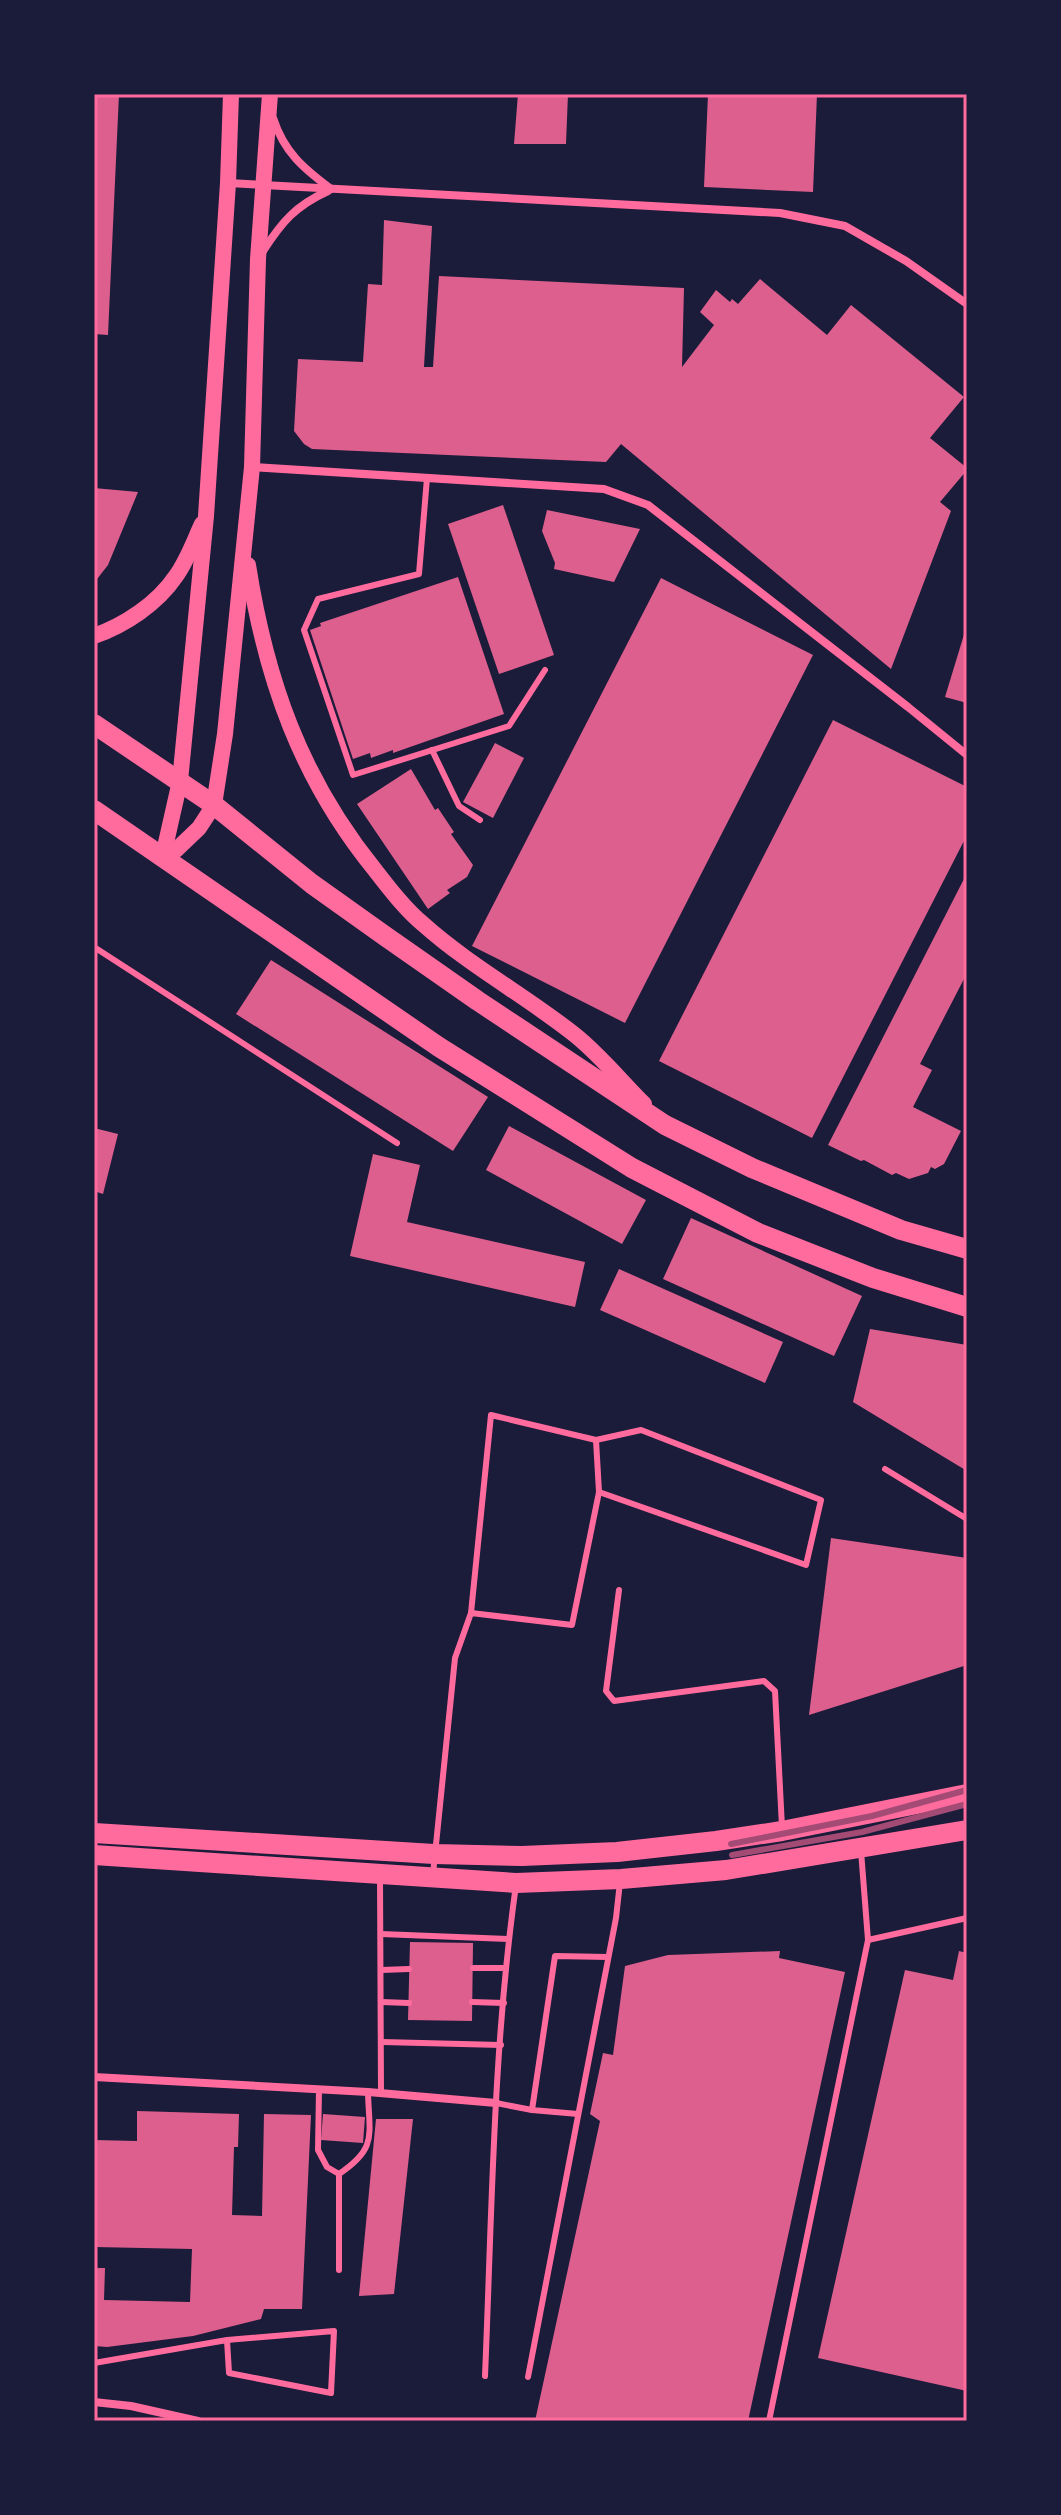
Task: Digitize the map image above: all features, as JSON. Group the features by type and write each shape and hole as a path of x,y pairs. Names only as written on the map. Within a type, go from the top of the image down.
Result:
{"main road":[{"path":"163,856 180,781 206,516 231,94"},
{"path":"163,856 176,850 199,828 214,805 225,734 252,467 258,259 270,99"},
{"path":"94,636 118,627 149,605 176,577 206,516"},
{"path":"244,540 256,613 281,706 320,792 354,844 419,922 460,956 576,1036 665,1125"},
{"path":"94,724 214,805 312,884 478,1001 665,1125 752,1168 901,1230 967,1249"},
{"path":"94,810 439,1047 632,1168 758,1233 873,1278 967,1307"},
{"path":"94,1833 434,1854 522,1856 617,1852 782,1831 967,1794"},
{"path":"94,1855 516,1883 621,1879 726,1870 967,1830"}],"street":[{"path":"270,99 279,136 300,165 332,189"},
{"path":"228,183 780,213 845,226 906,261 967,304"},
{"path":"258,259 281,223 299,207 332,189"},
{"path":"252,467 604,489 648,505 967,755"},
{"path":"94,2077 368,2092 496,2103"},
{"path":"94,2402 131,2406 198,2421"}],"lane":[{"path":"427,478 419,574 318,599 304,630 353,775 509,726 545,670"},
{"path":"432,750 459,806 480,820"},
{"path":"94,947 397,1143"},
{"path":"433,1878 455,1658 471,1613 491,1415 596,1440 641,1430 821,1500 806,1565 599,1492"},
{"path":"471,1613 572,1625 599,1492 596,1440"},
{"path":"885,1469 967,1519"},
{"path":"619,1590 606,1691 614,1701 764,1681 775,1691 782,1831"},
{"path":"769,2421 868,1940 861,1847"},
{"path":"380,1874 381,2093"},
{"path":"528,2377 621,1879"},
{"path":"485,2376 496,2103 508,1939 516,1883"},
{"path":"868,1940 967,1918"},
{"path":"381,1934 508,1939"},
{"path":"532,2110 555,1956 608,1957"},
{"path":"473,1968 506,1968"},
{"path":"381,1970 409,1969"},
{"path":"381,2002 409,2003"},
{"path":"472,2002 504,2003"},
{"path":"382,2042 501,2045"},
{"path":"319,2090 318,2150 327,2167 339,2174"},
{"path":"339,2174 355,2163 369,2142 368,2092"},
{"path":"496,2103 578,2114"},
{"path":"339,2174 339,2270"},
{"path":"94,2363 227,2340 334,2331 331,2393 229,2373 227,2340"}],"building":[{"path":"94,94 119,94 108,335 94,334"},
{"path":"518,94 568,94 566,144 514,144"},
{"path":"708,94 817,94 813,192 704,187"},
{"path":"384,220 432,226 424,367 433,367 439,276 684,288 682,367 714,325 700,312 716,290 730,302 732,299 738,304 760,279 827,335 851,305 964,397 930,438 967,470 940,502 951,511 891,669 621,444 606,462 312,449 304,444 294,431 298,359 363,362 368,284 382,285"},
{"path":"94,488 138,492 108,565 94,583"},
{"path":"503,505 554,655 499,674 448,524"},
{"path":"547,510 640,529 614,582 554,569 555,563 542,531"},
{"path":"458,577 504,714 393,753 393,750 371,758 370,753 353,759 310,630 321,626 320,623"},
{"path":"661,578 813,655 625,1023 472,946"},
{"path":"967,628 967,703 945,697"},
{"path":"833,720 967,787 967,835 812,1138 659,1061"},
{"path":"495,743 524,758 493,818 463,802"},
{"path":"411,769 473,865 467,877 447,890 450,893 428,909 357,804"},
{"path":"967,873 967,979 965,977 920,1064 932,1070 913,1107 961,1131 944,1164 909,1179 896,1173 892,1175 828,1145"},
{"path":"271,960 488,1097 453,1151 236,1014"},
{"path":"509,1126 646,1200 622,1244 486,1170"},
{"path":"94,1128 118,1134 103,1194 94,1191"},
{"path":"373,1154 420,1165 407,1222 585,1262 575,1307 350,1256"},
{"path":"691,1218 862,1296 834,1356 663,1279"},
{"path":"619,1269 783,1342 765,1383 600,1310"},
{"path":"870,1329 967,1345 967,1471 853,1402"},
{"path":"831,1538 967,1558 967,1665 809,1715"},
{"path":"410,1942 473,1943 472,2021 408,2020"},
{"path":"780,1951 779,1958 845,1972 748,2421 535,2421 600,2121 590,2114 603,2053 613,2055 625,1966 668,1955"},
{"path":"959,1951 967,1953 967,2391 818,2358 905,1970 953,1980"},
{"path":"137,2111 239,2114 238,2147 234,2147 232,2215 262,2216 264,2114 311,2115 302,2309 264,2309 261,2319 193,2336 94,2346 94,2268 105,2268 104,2300 190,2302 192,2249 94,2247 94,2140 137,2141"},
{"path":"323,2114 365,2117 363,2143 321,2140"},
{"path":"376,2119 413,2119 394,2294 359,2296"}],"railway":[{"path":"731,1844 872,1816 967,1790"},
{"path":"732,1855 862,1832 967,1804"}]}
